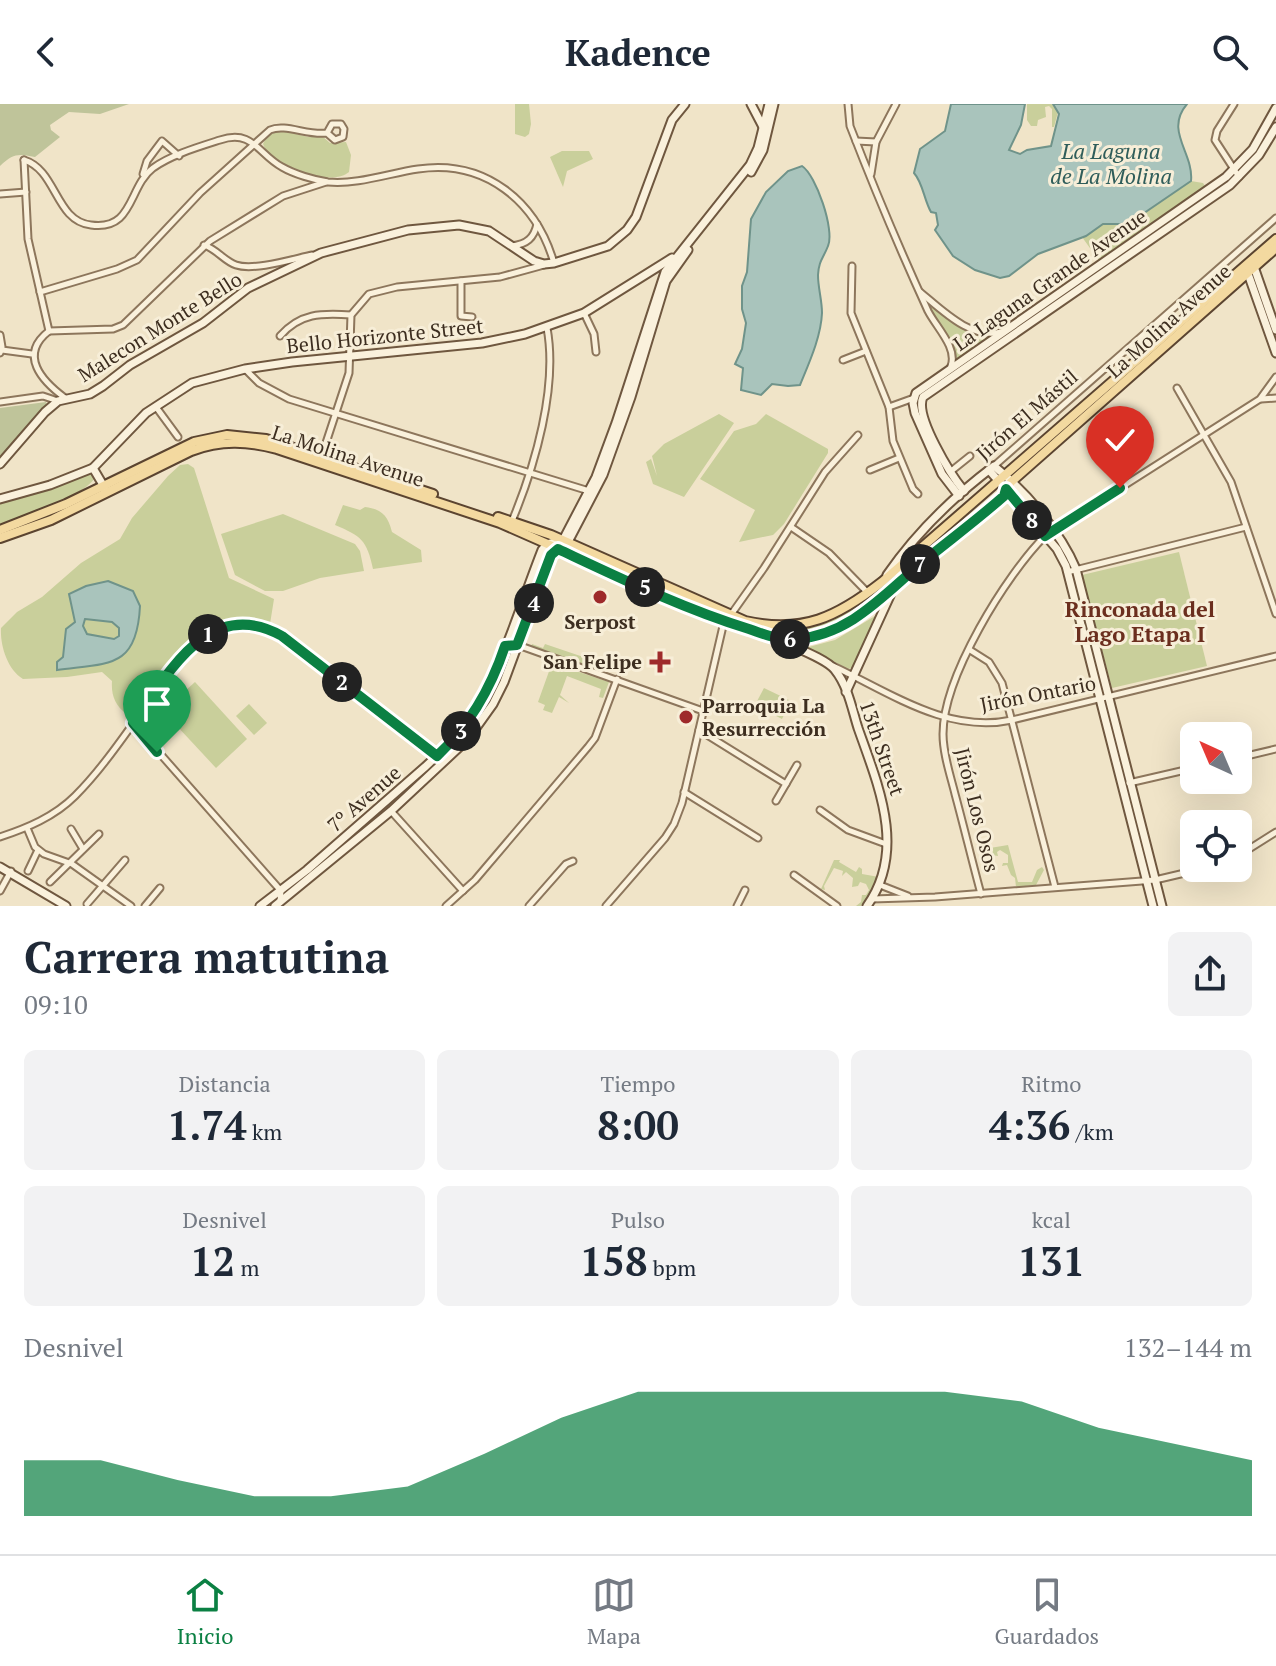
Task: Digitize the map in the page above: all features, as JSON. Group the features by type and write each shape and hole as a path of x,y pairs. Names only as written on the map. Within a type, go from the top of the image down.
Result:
{"main road":[{"name":"La Molina Avenue","path":"727,618 775,626 812,623 847,608 1005,482 1157,352 1276,239"},
{"name":"La Molina Avenue","path":"563,544 773,637 797,639 841,627 863,614 972,524 1004,496 1005,482 1123,373 1250,266 1276,248"},
{"path":"1123,373 1157,352"},
{"name":"La Molina Avenue","path":"0,538 51,520 194,442 217,436 251,436 510,524"},
{"name":"La Molina Avenue","path":"0,530 20,525 106,489"},
{"path":"510,524 563,544"},
{"path":"510,524 547,544 563,544"}],"street":[{"path":"320,460 346,390 351,354 351,315 369,294 381,289 500,277 608,246 627,230 645,198 672,120 685,104"},
{"path":"848,104 847,113 871,179 919,291 953,353 952,365 948,370"},
{"path":"871,179 876,142 896,104"},
{"path":"1234,104 1217,131 1215,140 1237,173"},
{"path":"763,127 753,107 771,107"},
{"path":"563,544 590,491 616,423 661,279 750,165 771,107"},
{"path":"563,544 603,475 631,397 666,281 755,166 763,150 771,107"},
{"name":"La Laguna Grande Avenue","path":"1237,173 1261,138 1276,108"},
{"path":"40,292 137,260 200,193 277,127 305,134 327,133"},
{"name":"La Laguna Grande Avenue","path":"914,398 1237,173 1259,155 1276,127"},
{"path":"141,179 160,164 232,136 256,144 269,159 283,168 328,182"},
{"path":"49,331 28,239 22,158 42,171 75,220 91,225 119,219 131,205 147,161 162,141 179,156"},
{"path":"856,141 876,142"},
{"path":"25,173 35,165"},
{"path":"62,400 35,364 32,354 37,342 49,331 113,329 123,325 216,236 283,196 328,182 421,169 474,172 499,184 522,204 537,223 554,263"},
{"path":"0,194 26,192"},
{"name":"Jirón El Mástil","path":"882,582 907,547 962,493 1276,218"},
{"path":"512,246 530,240 537,223"},
{"name":"Malecon Monte Bello","path":"62,400 90,394 119,372 203,323 248,288 321,253 408,230 459,225 489,231 534,261 544,264"},
{"path":"216,236 217,250"},
{"path":"204,245 240,266 321,253"},
{"name":"Bello Horizonte Street","path":"93,468 127,430 156,406 192,383 245,369 351,354 482,343 547,328 584,313 691,246"},
{"path":"274,262 279,275"},
{"path":"852,266 851,313 889,407 893,441 899,458 918,494"},
{"path":"1250,266 1269,321 1276,353"},
{"path":"653,271 661,279"},
{"path":"461,281 461,316 472,317"},
{"path":"919,291 974,331 987,334 1006,330"},
{"path":"932,318 935,312 942,309"},
{"path":"584,313 594,334 596,352"},
{"path":"280,336 298,319 351,315"},
{"path":"1269,321 1276,330"},
{"name":"La Laguna Grande Avenue","path":"935,384 948,370 1006,330 1020,326"},
{"path":"510,524 546,406 550,367 547,328"},
{"path":"0,335 1,351 32,354"},
{"path":"843,360 866,351"},
{"path":"245,369 272,392 590,491"},
{"name":"Jirón Los Osos","path":"981,894 944,750 945,718 969,650 1002,588 1045,536 1260,399 1276,377"},
{"path":"43,396 47,381"},
{"path":"935,384 923,397 921,408 946,473"},
{"path":"1177,388 1231,482 1276,614"},
{"path":"0,402 43,396 62,400"},
{"path":"889,407 914,398 913,408 946,473 962,493"},
{"name":"Jirón Los Osos","path":"1260,399 1276,398"},
{"path":"0,464 62,400"},
{"path":"156,406 178,437"},
{"path":"606,906 669,831 684,792 714,659 727,618 791,527 825,472 858,435"},
{"path":"946,473 970,456"},
{"path":"870,470 899,458"},
{"path":"0,499 50,485 93,468 106,489"},
{"path":"991,468 1053,530 1076,569 1122,784 1150,880 1162,906"},
{"path":"1005,482 1057,549 1067,572 1131,782 1153,906"},
{"path":"791,527 829,553 868,593"},
{"path":"1067,572 1246,527"},
{"name":"7º Avenue","path":"277,904 437,756 472,716 493,679 542,550 547,544"},
{"name":"7º Avenue","path":"260,906 310,874 391,811 468,739 481,723 504,682 551,555 563,544"},
{"name":"13th Street","path":"870,902 880,885 886,844 885,807 846,692 906,562"},
{"path":"0,837 27,828 74,798 155,690 196,642 220,626 264,627 282,636 437,756"},
{"name":"Jirón Ontario","path":"773,637 945,718 977,724 1012,720 1276,656"},
{"path":"505,646 517,645 703,711"},
{"path":"969,650 995,668 1012,720 1055,887"},
{"path":"832,666 846,692"},
{"path":"446,906 463,891 595,738 617,679"},
{"path":"133,723 281,891 277,904"},
{"path":"699,730 786,784"},
{"path":"1252,755 1276,749"},
{"path":"776,801 797,765"},
{"path":"425,767 432,774"},
{"path":"1122,784 1180,771"},
{"path":"684,792 758,838"},
{"path":"820,810 848,830 886,844"},
{"path":"391,811 463,891"},
{"path":"27,828 38,850 68,863 131,906"},
{"path":"71,829 83,849"},
{"path":"1252,847 1276,832"},
{"path":"50,882 99,834"},
{"path":"28,871 38,850"},
{"path":"87,904 125,860"},
{"path":"529,906 566,864 573,861"},
{"path":"0,867 66,906"},
{"path":"0,891 11,871"},
{"path":"870,902 1150,880 1180,874"},
{"path":"794,875 837,906"},
{"path":"880,885 913,898"},
{"path":"145,906 160,888"},
{"path":"737,906 745,890"}],"green space":[{"path":"0,104 129,104 100,114 69,112 50,125 51,130 60,137 35,157 16,156 0,166"},
{"path":"515,104 529,104 531,124 525,137 515,134"},
{"path":"1027,104 1052,104 1058,112 1054,127 1049,106 1045,107 1046,117 1038,120 1037,126 1031,126 1027,120"},
{"path":"280,130 308,137 322,136 330,143 346,142 351,155 349,172 329,178 316,176 302,173 277,160 263,144 267,136"},
{"path":"562,151 589,151 593,159 567,171 563,187 550,157"},
{"path":"1191,181 1203,183 1207,189 1100,262 1082,237 1103,224 1122,225 1139,217"},
{"path":"925,301 972,334 990,337 955,362 948,339"},
{"path":"46,402 47,405 0,456 0,408"},
{"path":"719,414 734,423 684,497 653,484 646,462 651,459 657,476 652,456 664,444"},
{"path":"766,414 828,449 828,453 784,524 773,535 739,542 755,510 700,479 734,431 756,424"},
{"path":"188,464 194,468 229,578 274,599 270,624 215,625 194,637 148,690 135,710 127,714 115,700 112,681 102,672 23,679 17,675 6,656 1,628 81,563 120,539 132,518 168,476 180,465"},
{"path":"90,473 96,477 66,500 0,525 0,503"},
{"path":"343,505 380,512 392,532 421,550 422,562 373,569 362,540 335,525"},
{"path":"283,514 355,544 360,551 364,571 320,578 283,591 265,591 235,575 221,534"},
{"path":"1179,552 1207,666 1112,688 1082,575"},
{"path":"859,604 864,606 822,630 799,635 775,634 775,630 830,620"},
{"path":"875,616 849,669 805,648 835,640"},
{"path":"532,644 543,648 545,644 604,664 599,671 530,648"},
{"path":"552,663 609,682 603,698 599,697 601,689 567,676 560,695 569,703 559,697 552,713 543,710 545,705 538,702"},
{"path":"195,682 247,739 216,768 163,711"},
{"path":"764,688 791,701 782,719 755,705"},
{"path":"249,704 267,723 254,735 236,716"},
{"path":"1008,845 1018,882 1032,882 1037,870 1042,867 1044,870 1036,885 1016,887 1015,878 1007,865 1002,866 1008,863 1008,855 1000,850 998,856 992,855 990,848"},
{"path":"834,860 840,860 856,872 859,867 862,874 879,877 867,902 856,906 869,890 866,884 860,882 852,887 853,878 846,872 842,876 843,871 834,868 824,886 825,890 821,889"}],"water":[{"name":"La Laguna de La Molina","path":"951,104 1025,104 1021,125 1009,150 1020,154 1051,146 1059,114 1053,104 1187,104 1178,123 1191,181 1128,224 1103,224 1086,236 1038,254 1009,276 1000,278 975,270 953,256 935,230 938,225 936,213 931,212 914,173 920,149 945,131"},
{"path":"802,166 818,191 829,228 828,246 818,275 821,322 800,385 772,384 761,395 741,390 743,368 735,364 742,349 746,323 742,309 742,286 747,272 751,219 766,192 788,171"},
{"path":"108,581 133,591 140,606 133,642 117,659 57,670 57,662 63,657 66,629 75,622 69,594","holes":["85,619 112,622 119,628 119,636 114,639 87,634 83,626"]}],"place":[{"name":"Serpost","path":"600,597"},
{"name":"San Felipe","path":"660,662"},
{"name":"Parroquia La Resurrección","path":"686,717"}],"district":[{"name":"Rinconada del Lago Etapa I","path":"1140,622"}],"route":[{"path":"157,752 133,723 155,690 196,642 220,626 272,630 437,756 472,716 493,679 505,646 517,645 551,555 558,549 725,622 773,637 797,639 841,627 876,605 925,560 1004,496 1006,489 1045,536 1120,488"}]}
